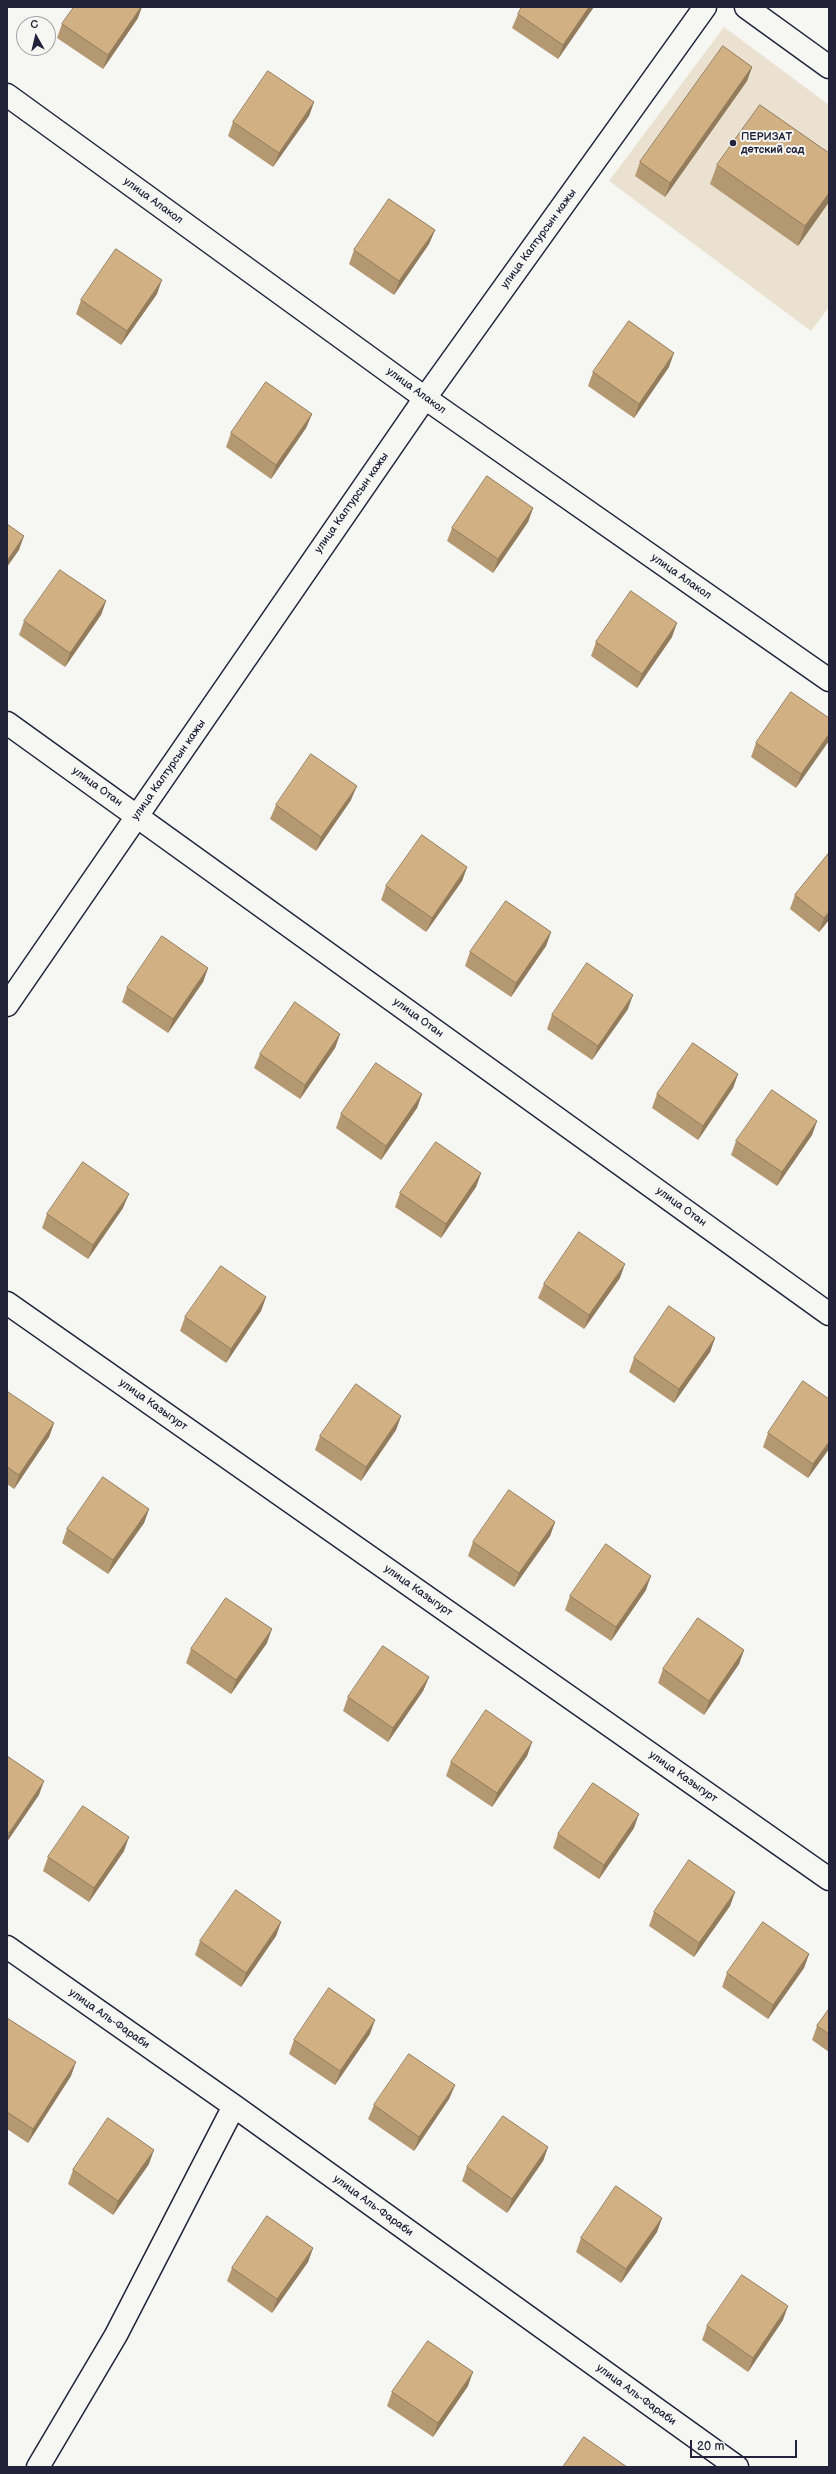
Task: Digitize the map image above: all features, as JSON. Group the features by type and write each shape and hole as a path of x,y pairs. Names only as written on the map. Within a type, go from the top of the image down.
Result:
{"street":[{"name":"улица Калтурсын кажы","path":"7,1005 425,398 705,7"},
{"path":"746,7 829,67"},
{"name":"улица Алакол","path":"7,95 425,398 829,680"},
{"name":"улица Отан","path":"7,723 829,1314"},
{"name":"улица Казыгурт","path":"7,1303 829,1879"},
{"name":"улица Аль-Фараби","path":"7,1947 234,2106 737,2467"},
{"path":"38,2467 116,2335 234,2106"}],"shaded area":[{"name":"ПЕРИЗАТ детский сад","path":"724,27 829,105 829,307 811,331 609,181"}],"building":[{"path":"74,7 141,7 108,55 62,24"},
{"path":"522,7 589,7 563,45 518,14"},
{"path":"723,46 752,67 670,183 640,162"},
{"path":"268,71 314,102 279,153 233,122"},
{"path":"760,105 829,153 829,193 805,226 717,165"},
{"path":"389,199 435,230 399,281 354,250"},
{"path":"116,249 162,280 127,331 81,300"},
{"path":"629,321 674,353 639,404 593,372"},
{"path":"266,382 312,414 276,465 231,433"},
{"path":"487,476 533,508 498,559 452,528"},
{"path":"7,524 24,536 7,561"},
{"path":"60,570 106,601 70,653 24,621"},
{"path":"631,591 677,623 642,674 596,642"},
{"path":"791,692 829,718 829,734 801,774 756,743"},
{"path":"311,754 357,786 321,837 276,805"},
{"path":"422,835 467,867 432,918 386,886"},
{"path":"829,853 829,912 824,918 795,895"},
{"path":"506,901 551,932 516,983 470,952"},
{"path":"162,936 208,968 173,1019 127,988"},
{"path":"587,963 633,995 598,1046 552,1015"},
{"path":"295,1002 340,1034 305,1085 260,1054"},
{"path":"693,1043 738,1074 703,1126 657,1094"},
{"path":"376,1063 422,1094 386,1146 341,1114"},
{"path":"772,1090 817,1121 782,1172 736,1141"},
{"path":"436,1142 481,1173 446,1224 400,1193"},
{"path":"83,1162 129,1194 93,1245 47,1214"},
{"path":"579,1232 625,1264 589,1315 544,1284"},
{"path":"221,1266 266,1297 231,1349 185,1317"},
{"path":"669,1306 715,1338 679,1389 634,1358"},
{"path":"803,1381 829,1399 829,1442 813,1464 768,1433"},
{"path":"356,1384 401,1416 366,1467 320,1436"},
{"path":"8,1392 54,1423 19,1475 7,1467"},
{"path":"103,1477 149,1509 113,1560 67,1529"},
{"path":"509,1490 555,1522 519,1573 473,1542"},
{"path":"606,1544 651,1576 616,1627 570,1596"},
{"path":"226,1598 272,1629 236,1680 191,1649"},
{"path":"698,1618 744,1650 709,1701 663,1669"},
{"path":"383,1646 429,1677 393,1728 348,1697"},
{"path":"486,1710 532,1742 497,1793 451,1762"},
{"path":"7,1756 44,1781 9,1833 7,1832"},
{"path":"593,1783 639,1814 604,1865 558,1834"},
{"path":"83,1806 129,1837 94,1888 48,1857"},
{"path":"689,1860 735,1892 699,1943 654,1912"},
{"path":"236,1890 281,1922 246,1973 200,1941"},
{"path":"763,1922 809,1954 773,2005 727,1973"},
{"path":"329,1988 375,2020 340,2071 294,2040"},
{"path":"829,2009 829,2034 817,2026"},
{"path":"7,2018 76,2062 33,2129 7,2112"},
{"path":"409,2054 455,2085 419,2137 374,2105"},
{"path":"503,2116 548,2147 512,2199 467,2167"},
{"path":"108,2118 154,2150 118,2201 73,2170"},
{"path":"616,2186 662,2218 626,2269 581,2238"},
{"path":"267,2216 313,2248 277,2299 232,2268"},
{"path":"742,2275 788,2306 753,2358 707,2326"},
{"path":"428,2341 473,2372 438,2423 392,2392"},
{"path":"584,2437 627,2467 563,2467"}],"place":[{"name":"ПЕРИЗАТ детский сад","path":"733,143"}]}
